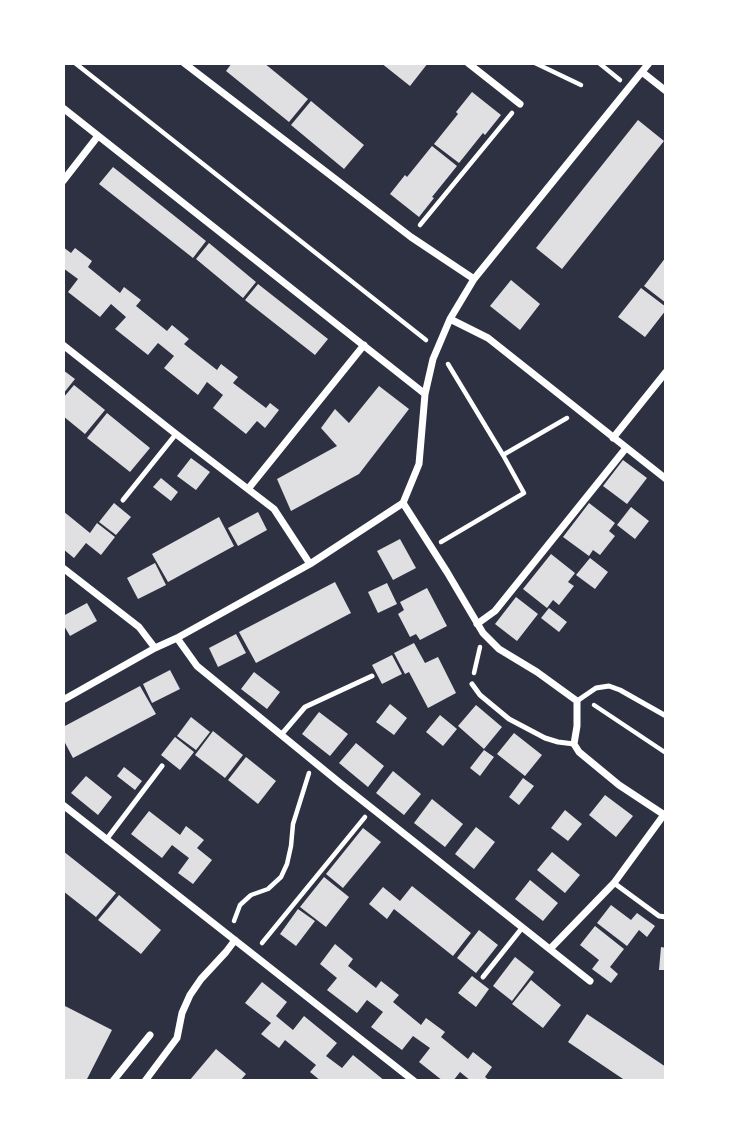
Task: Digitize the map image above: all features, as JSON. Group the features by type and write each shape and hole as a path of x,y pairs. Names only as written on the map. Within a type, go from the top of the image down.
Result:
{"street":[{"path":"184,63 411,237 474,279"},
{"path":"468,63 520,104"},
{"path":"63,700 310,564 403,503 419,464 425,394 433,359 450,319 474,279 649,63"},
{"path":"642,72 666,91"},
{"path":"63,108 425,394"},
{"path":"63,181 98,136"},
{"path":"450,319 488,338 666,479"},
{"path":"63,345 274,509 310,564"},
{"path":"248,489 364,345"},
{"path":"613,438 666,372"},
{"path":"477,624 495,611 626,447"},
{"path":"403,503 483,633 499,649 577,701 574,744 579,752 665,816 614,883 550,950"},
{"path":"63,568 139,626 155,648"},
{"path":"177,638 197,666 590,981"},
{"path":"64,809 414,1081"},
{"path":"145,1081 177,1038 182,1013 190,995 226,952 232,937"},
{"path":"113,1081 150,1035"}],"lane":[{"path":"123,500 176,435"},
{"path":"281,735 305,707 372,676"},
{"path":"472,684 480,695 509,719 545,738 574,744"},
{"path":"577,701 596,688 609,686 666,716"},
{"path":"106,839 162,766"},
{"path":"614,883 659,916 666,917"},
{"path":"483,977 522,928"}],"path":[{"path":"75,63 420,337 438,347 524,493 432,548"},
{"path":"536,63 581,85"},
{"path":"599,63 629,88"},
{"path":"411,237 520,104"},
{"path":"503,455 579,411"},
{"path":"472,684 483,633"},
{"path":"577,701 596,705 666,753"},
{"path":"232,937 240,905 251,895 268,889 281,877 292,846 293,824 314,762"},
{"path":"253,954 372,808"}],"building":[{"path":"232,63 264,63 308,99 289,122 226,71"},
{"path":"381,63 428,63 410,86"},
{"path":"472,92 501,115 459,163 434,144"},
{"path":"311,101 364,145 344,169 291,125"},
{"path":"638,120 664,141 562,269 536,248"},
{"path":"432,146 457,166 419,217 390,194"},
{"path":"113,167 206,241 193,258 99,184"},
{"path":"209,243 256,282 243,298 196,259"},
{"path":"63,247 71,253 75,248 92,261 88,267 120,293 124,287 141,300 136,306 167,331 172,325 189,339 184,344 217,370 221,364 238,377 233,383 266,408 270,403 279,410 265,428 257,421 246,434 213,408 223,395 207,382 198,395 164,368 174,356 158,343 148,355 115,329 126,317 111,304 100,317 68,292 78,279 63,268"},
{"path":"666,257 666,303 644,286"},
{"path":"511,280 540,304 520,330 490,306"},
{"path":"258,284 328,339 315,355 245,300"},
{"path":"641,288 666,307 645,337 618,317"},
{"path":"63,370 75,379 63,394"},
{"path":"74,385 105,410 85,434 63,416 63,398"},
{"path":"379,386 409,409 359,474 291,511 277,479 337,446 321,428 335,409 349,423"},
{"path":"107,413 150,448 130,472 87,438"},
{"path":"191,458 210,472 196,490 177,476"},
{"path":"623,460 647,478 627,504 603,486"},
{"path":"161,478 178,492 171,501 153,487"},
{"path":"114,503 131,517 116,535 99,522"},
{"path":"589,503 615,523 609,531 615,536 600,555 593,550 589,556 563,537"},
{"path":"631,507 649,521 635,539 617,525"},
{"path":"63,511 90,533 97,523 115,537 101,555 86,543 74,558 63,549"},
{"path":"258,512 267,530 238,546 228,528"},
{"path":"219,517 234,546 168,582 152,554"},
{"path":"400,539 416,568 393,580 377,551"},
{"path":"551,554 575,573 568,582 574,586 559,605 553,600 547,608 523,589"},
{"path":"590,558 608,572 595,589 576,575"},
{"path":"155,563 166,585 138,599 127,578"},
{"path":"335,582 351,613 256,663 239,632"},
{"path":"387,583 397,604 378,613 368,592"},
{"path":"427,588 447,626 420,640 416,634 410,637 398,614 404,610 400,602"},
{"path":"516,597 538,614 517,641 495,624"},
{"path":"87,603 97,621 70,636 63,624 63,616"},
{"path":"549,608 567,622 559,632 541,618"},
{"path":"236,634 246,653 218,667 209,648"},
{"path":"414,643 425,663 438,657 456,693 428,708 409,672 405,674 394,653"},
{"path":"392,655 402,674 382,684 372,665"},
{"path":"170,670 180,689 152,703 143,684"},
{"path":"254,672 280,692 267,709 241,689"},
{"path":"140,686 156,714 73,758 63,739 63,727"},
{"path":"390,704 407,718 394,735 376,722"},
{"path":"476,705 502,727 484,749 458,726"},
{"path":"319,712 348,734 330,756 302,734"},
{"path":"440,715 457,729 443,746 426,732"},
{"path":"191,717 210,732 196,750 177,736"},
{"path":"213,731 243,755 225,778 195,755"},
{"path":"514,733 542,755 525,776 497,754"},
{"path":"175,737 194,752 180,770 161,755"},
{"path":"356,743 384,766 368,787 339,763"},
{"path":"484,750 494,757 480,776 470,768"},
{"path":"246,757 276,781 258,804 228,780"},
{"path":"124,767 142,781 135,790 117,776"},
{"path":"393,771 421,794 404,815 376,793"},
{"path":"86,776 112,797 98,815 71,793"},
{"path":"523,778 534,786 519,805 509,797"},
{"path":"605,795 633,816 616,837 589,815"},
{"path":"432,799 463,824 445,847 414,823"},
{"path":"565,810 582,824 568,841 551,828"},
{"path":"149,811 180,835 186,826 204,840 197,848 212,860 193,884 178,873 189,858 172,845 162,858 131,834"},
{"path":"476,827 495,842 474,869 455,854"},
{"path":"363,828 381,842 343,888 326,874"},
{"path":"63,851 116,893 96,917 63,891"},
{"path":"552,852 580,875 565,893 537,870"},
{"path":"324,877 349,897 326,927 300,907"},
{"path":"530,880 558,903 543,921 515,899"},
{"path":"412,886 471,933 453,956 394,909 387,919 369,904 383,887 400,901"},
{"path":"119,895 161,930 141,954 98,920"},
{"path":"611,905 631,920 637,913 655,926 647,937 639,930 627,946 597,923"},
{"path":"298,909 315,921 296,946 280,934"},
{"path":"595,926 624,949 610,967 618,974 611,983 592,969 599,960 580,945"},
{"path":"479,930 498,945 476,973 457,958"},
{"path":"335,944 353,959 348,966 376,988 381,981 399,995 393,1002 421,1025 426,1018 445,1032 441,1037 468,1059 473,1052 492,1067 485,1077 490,1081 471,1081 460,1072 453,1081 443,1081 419,1062 430,1048 413,1036 402,1050 371,1027 383,1012 367,1000 357,1013 327,990 337,978 320,964"},
{"path":"661,947 666,948 666,970 659,970"},
{"path":"515,957 534,972 512,1001 493,986"},
{"path":"472,976 489,989 476,1007 458,993"},
{"path":"531,980 561,1005 543,1028 512,1004"},
{"path":"262,982 287,1002 276,1016 293,1030 304,1016 337,1043 326,1056 342,1068 353,1055 385,1081 321,1081 310,1072 316,1065 285,1040 279,1048 261,1034 271,1023 245,1003"},
{"path":"65,1006 112,1030 86,1081 63,1081"},
{"path":"587,1014 666,1067 666,1081 626,1081 568,1042"},
{"path":"216,1049 246,1074 240,1081 189,1081"}]}
